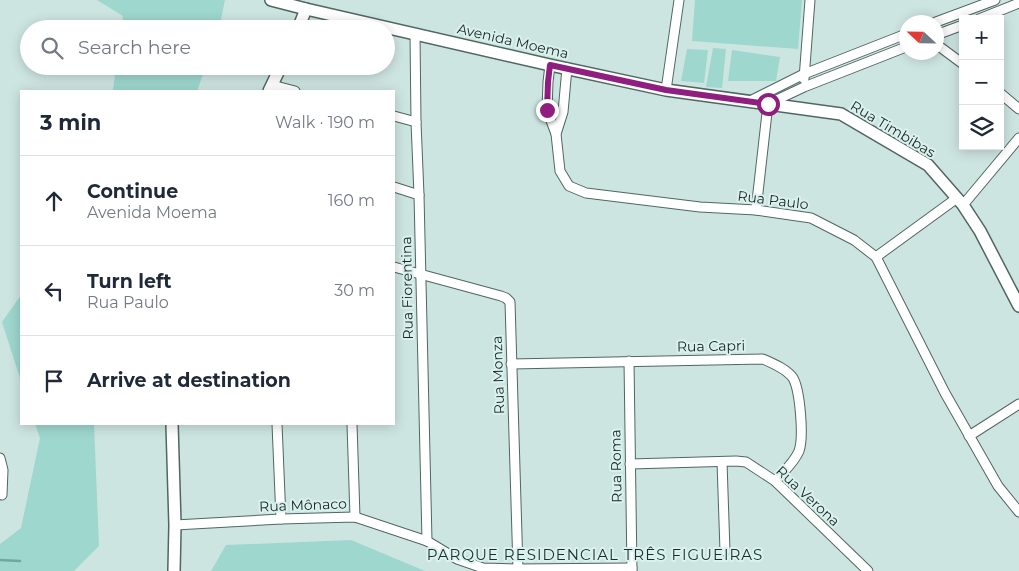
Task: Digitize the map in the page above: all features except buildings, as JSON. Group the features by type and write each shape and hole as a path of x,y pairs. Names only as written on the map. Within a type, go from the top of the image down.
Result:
{"main road":[{"name":"Avenida Moema","path":"272,0 354,20"},
{"path":"302,20 306,9"},
{"name":"Avenida Moema","path":"395,29 666,90 768,104"},
{"path":"270,88 276,75"},
{"name":"Rua Timbibas","path":"768,104 841,114 928,165 960,202 980,231 1019,306"},
{"path":"172,425 175,525 174,571"}],"street":[{"path":"666,90 680,0"},
{"path":"804,86 810,0"},
{"path":"944,19 994,0"},
{"path":"989,15 1019,3"},
{"path":"944,32 959,26"},
{"name":"Rua Fiorentina","path":"416,34 416,122 427,541"},
{"path":"750,101 804,74 899,37"},
{"path":"756,210 768,104 804,86 899,50"},
{"path":"944,50 959,61"},
{"name":"Rua Paulo","path":"550,65 547,110 556,134 560,171 569,186 586,193 700,207 756,210 811,218 854,240 876,257 969,436 998,486 1019,512"},
{"name":"Rua Paulo","path":"556,134 562,112 568,68"},
{"path":"270,88 287,90"},
{"path":"1004,96 1019,109"},
{"path":"395,116 416,122"},
{"path":"876,257 960,202 1019,138"},
{"path":"395,187 419,195"},
{"name":"Rua Monza","path":"395,267 506,298 510,302 518,569"},
{"name":"Rua Capri","path":"511,364 763,359 779,366 792,377 798,392 801,411 800,449 792,463 775,481"},
{"name":"Rua Roma","path":"629,361 632,569"},
{"path":"969,436 1019,404"},
{"path":"277,425 280,519"},
{"path":"352,425 355,517"},
{"path":"0,458 3,470 2,495"},
{"path":"722,462 725,551"},
{"name":"Rua Verona","path":"630,464 746,462 775,481 868,571"},
{"name":"Rua Mônaco","path":"175,525 355,517 427,541 457,559 483,568 632,569"}],"green space":[{"path":"97,0 225,0 221,20 122,20 123,16"},
{"path":"695,0 802,0 798,49 692,41"},
{"path":"713,48 726,49 722,88 706,87"},
{"path":"687,49 708,50 704,83 681,81"},
{"path":"732,50 780,57 776,81 728,81"},
{"path":"115,75 203,75 197,90 113,90"},
{"path":"20,296 20,378 2,322"},
{"path":"35,425 94,425 99,546 74,571 0,571 0,544 21,528 40,438"},
{"path":"351,540 425,571 211,571 226,545"}],"waterway":[{"path":"0,560 20,561"}],"district":[{"name":"PARQUE RESIDENCIAL TRÊS FIGUEIRAS","path":"595,554"}],"route":[{"path":"547,110 550,65 666,90 768,104"}]}
